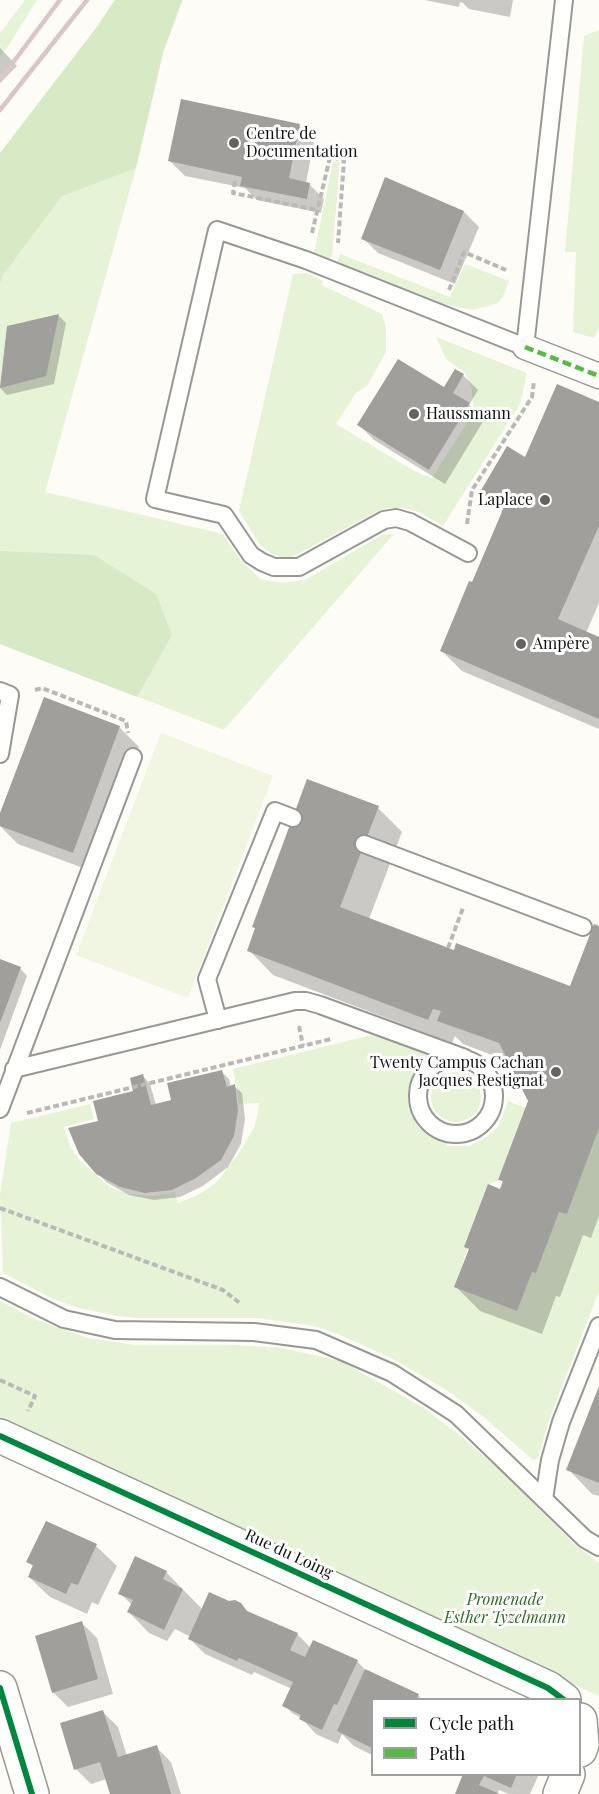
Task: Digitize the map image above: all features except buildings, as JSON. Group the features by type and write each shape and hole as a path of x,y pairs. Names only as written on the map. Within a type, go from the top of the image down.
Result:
{"street":[{"path":"532,350 599,376"},
{"name":"Rue du Loing","path":"0,1436 548,1688 561,1698"},
{"path":"0,1688 9,1754 32,1794"},
{"path":"560,1794 567,1776"}],"lane":[{"path":"468,553 410,522 396,519 384,520 299,567 273,567 251,555 224,515 155,499 217,230 306,260 532,350 533,272 564,0"},
{"path":"0,754 5,693"},
{"path":"0,1109 133,758"},
{"path":"218,1020 207,979 276,811 293,818"},
{"path":"364,844 583,927"},
{"path":"14,1069 295,1001 306,1001 465,1058 486,1070 494,1086 494,1104 489,1117 468,1133 455,1134 441,1131 430,1124 422,1114 418,1101 418,1088 423,1076 436,1064 453,1057 465,1058"},
{"path":"0,1287 64,1319 115,1330 254,1332 316,1340 392,1373 456,1414 585,1539 599,1547"},
{"path":"544,1499 550,1460 561,1422 599,1326"}],"path":[{"path":"306,260 330,157 344,160 337,248"},
{"path":"235,181 232,193 318,210"},
{"path":"448,293 464,252 511,272 533,272"},
{"path":"466,525 472,490 532,397 532,350"},
{"path":"5,693 42,688 126,721 133,758"},
{"path":"448,948 472,885"},
{"path":"20,1115 381,1027"},
{"path":"0,1208 223,1290 261,1317 282,1336"}],"green space":[{"path":"25,0 37,0 0,56 0,33"},
{"path":"115,0 182,0 163,53 136,168 62,196 3,275 0,283 0,153"},
{"path":"130,0 183,0 163,53 136,168 45,492 223,534 239,558 260,579 280,583 305,580 382,535 394,534 224,730 0,644 0,167"},
{"path":"599,30 599,327 594,338 573,332 576,252 565,252 584,36"},
{"path":"333,162 340,162 332,256 329,259 314,253"},
{"path":"340,254 450,297 465,264 509,281 498,303 473,310 425,301 337,263"},
{"path":"306,273 323,281 322,285 382,314 386,329 386,352 367,386 356,393 336,424 416,472 432,478 474,412 471,385 465,373 446,359 436,337 527,373 520,404 443,526 419,512 404,508 390,508 378,511 292,557 281,557 260,545 239,511 293,274"},
{"path":"0,551 94,555 156,594 172,635 137,697 0,644"},
{"path":"161,733 273,776 188,998 76,955"},
{"path":"376,1034 431,1054 413,1073 408,1090 408,1101 418,1127 431,1138 447,1144 446,1146 469,1146 487,1137 498,1127 508,1101 526,1108 498,1180 488,1185 455,1287 517,1311 532,1272 536,1273 559,1212 567,1214 599,1128 599,1291 549,1420 538,1458 533,1460 485,1418 448,1391 393,1359 338,1334 314,1326 257,1318 118,1316 79,1308 53,1299 3,1273 0,1194 11,1123 90,1104 94,1119 64,1127 70,1146 79,1160 111,1188 130,1194 151,1196 175,1192 178,1203 198,1195 217,1182 254,1128 259,1103 239,1104 233,1069"},
{"path":"456,1072 465,1074 476,1083 481,1097 479,1106 470,1117 456,1122 447,1120 436,1111 431,1097 433,1088 442,1077"},
{"name":"Promenade Esther Tyzelmann","path":"0,1301 37,1320 88,1338 135,1345 234,1345 282,1348 341,1361 424,1408 497,1467 574,1544 599,1563 599,1696 0,1422"}],"railway":[{"path":"0,80 60,0"},
{"path":"0,110 87,0"}],"marked path":[{"path":"525,347 599,376"}],"cycle path":[{"path":"0,1436 548,1688 561,1698"},
{"path":"0,1688 32,1794"}],"place":[{"name":"Centre de Documentation","path":"234,143"},
{"name":"Haussmann","path":"414,414"},
{"name":"Laplace","path":"545,500"},
{"name":"Ampère","path":"521,644"},
{"name":"Twenty Campus Cachan Jacques Restignat","path":"556,1072"}]}
